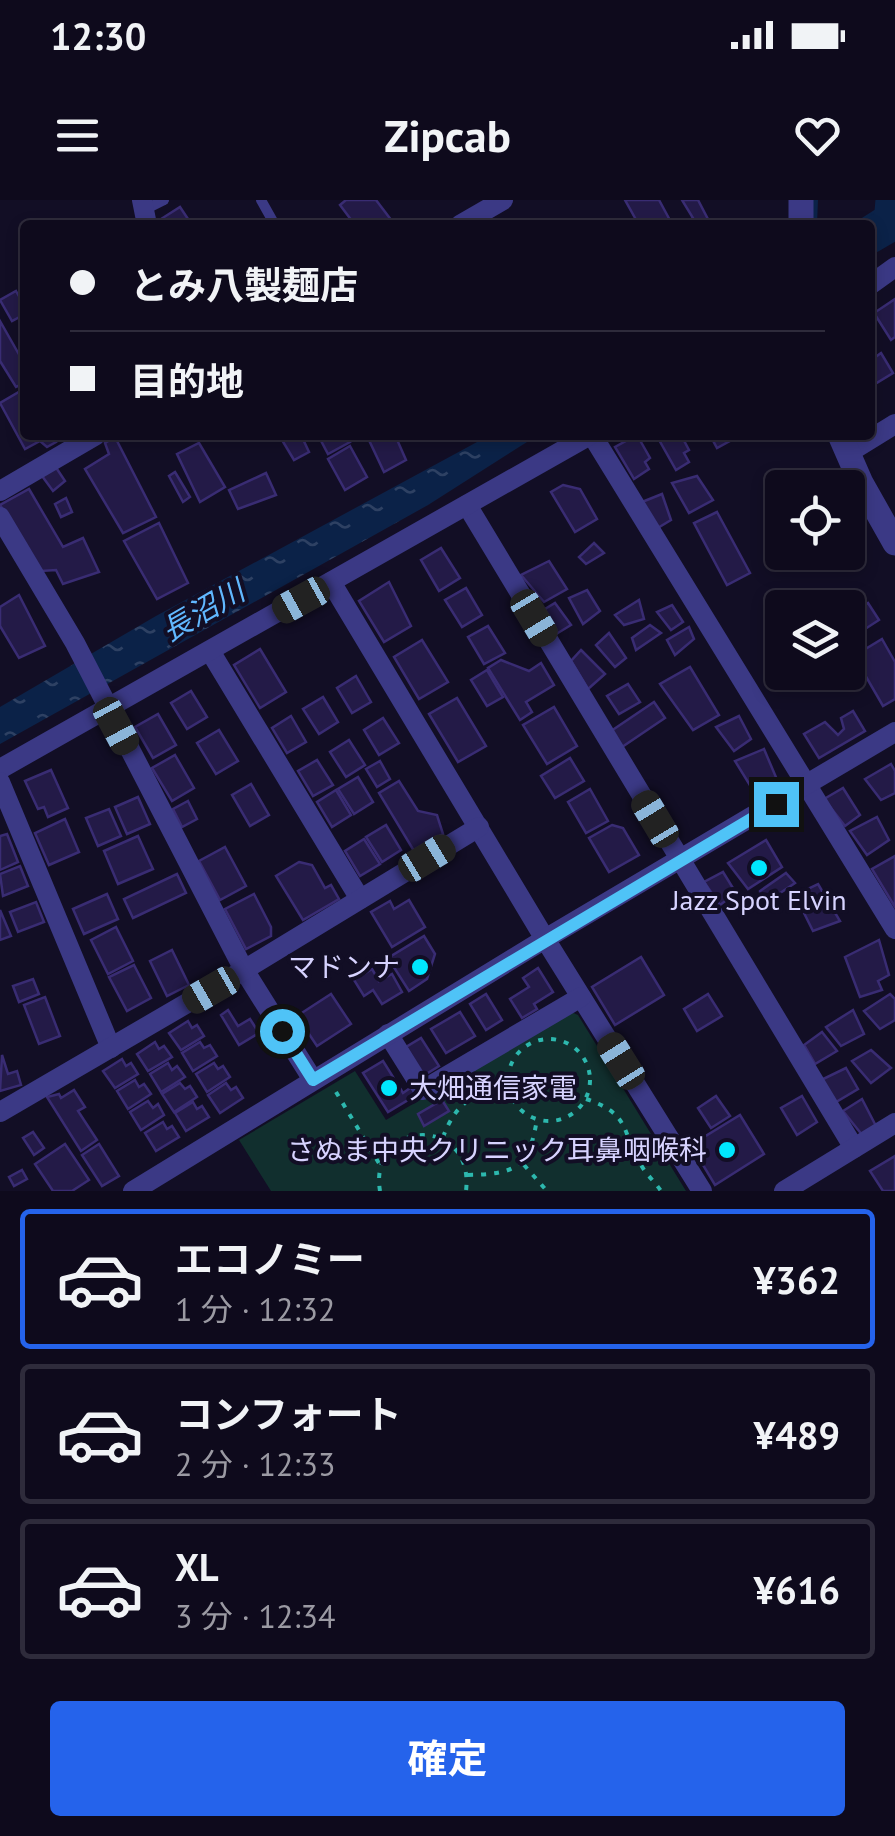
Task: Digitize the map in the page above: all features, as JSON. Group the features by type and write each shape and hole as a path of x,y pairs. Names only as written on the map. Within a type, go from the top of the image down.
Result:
{"street":[{"path":"469,220 504,200"},
{"path":"0,491 87,440"},
{"path":"0,769 103,700 210,652 582,440"},
{"path":"594,440 895,929"},
{"path":"844,444 895,543"},
{"path":"466,504 854,1148"},
{"path":"0,517 75,643 244,970 321,1081"},
{"path":"331,582 702,1191"},
{"path":"210,652 360,899"},
{"path":"132,1191 321,1081 388,1034 895,732"},
{"path":"0,782 111,1048"},
{"path":"0,1112 478,827"},
{"path":"388,1034 423,1090 580,996"},
{"path":"784,1191 895,1123"}],"lane":[{"path":"144,212 164,200"}],"path":[{"path":"543,1040 556,1040 578,1050 586,1060 590,1086 586,1099 568,1117 555,1121 537,1119 519,1108 510,1090 509,1072 521,1050 543,1040"},
{"path":"321,1081 380,1165"},
{"path":"443,1138 462,1102 481,1093 510,1090"},
{"path":"586,1099 608,1106 624,1121 640,1164 661,1191"},
{"path":"468,1175 504,1172 522,1163 531,1149 537,1119"},
{"path":"380,1191 380,1165 388,1151 413,1135 428,1134 443,1138 456,1148 468,1175 466,1191"},
{"path":"522,1163 547,1191"}],"green space":[{"path":"569,1011 578,1015 686,1191 271,1191 239,1140 355,1071 386,1120"}],"water":[{"path":"876,209 894,237 875,249 875,220 859,220"},
{"path":"481,440 530,440 428,505 0,744 0,707 156,616"}],"building":[{"path":"346,200 376,200 391,220 351,220 340,205"},
{"path":"625,200 659,200 670,220 636,220"},
{"path":"682,200 698,200 708,220 689,220 693,218"},
{"path":"180,207 189,220 162,220"},
{"path":"16,291 20,317 12,321 0,300"},
{"path":"895,299 895,337 891,340 875,315"},
{"path":"0,321 20,356 20,385 16,387 0,361"},
{"path":"881,353 893,373 875,384 875,357"},
{"path":"20,391 20,440 0,403"},
{"path":"20,440 55,440 56,442 47,447 40,441 25,449"},
{"path":"117,440 156,517 123,533 85,469 109,454 105,443"},
{"path":"282,440 303,440 309,452 294,460"},
{"path":"321,440 349,440 350,442 328,454"},
{"path":"369,440 397,440 406,460 384,472"},
{"path":"628,440 640,440 650,458 645,462 649,469 634,479 615,447"},
{"path":"659,440 684,440 689,462 676,470"},
{"path":"713,440 732,440 717,448"},
{"path":"199,443 225,487 200,502 177,454"},
{"path":"350,446 367,477 345,490 328,459"},
{"path":"55,466 65,481 53,491 42,476"},
{"path":"175,472 190,497 183,502 169,476"},
{"path":"266,473 276,495 238,509 229,490"},
{"path":"697,476 713,500 689,513 672,483"},
{"path":"563,485 580,489 597,519 575,532 551,492"},
{"path":"29,489 63,547 83,538 99,572 63,584 56,570 41,571 0,505"},
{"path":"662,494 671,520 656,529 642,502"},
{"path":"66,498 72,512 61,517 55,504"},
{"path":"717,512 750,573 727,585 694,523"},
{"path":"159,523 188,583 157,599 124,541"},
{"path":"594,543 604,553 586,564 579,557"},
{"path":"441,548 460,578 439,591 421,560"},
{"path":"549,561 567,589 544,602 521,575"},
{"path":"389,582 411,626 384,642 359,601"},
{"path":"466,588 482,615 462,627 445,600"},
{"path":"587,590 600,611 583,624 569,598"},
{"path":"19,595 45,646 19,658 0,626 0,607"},
{"path":"639,600 644,619 624,625 615,615"},
{"path":"555,603 571,625 553,636 535,615"},
{"path":"868,603 879,620 865,629"},
{"path":"672,605 683,622 671,630 657,612"},
{"path":"650,625 661,633 636,650 632,638"},
{"path":"488,626 505,653 484,664 468,637"},
{"path":"689,627 694,639 675,655 667,640"},
{"path":"609,633 626,658 615,667 596,645"},
{"path":"882,639 895,662 895,699 883,706 865,675 865,649"},
{"path":"422,640 448,682 419,699 394,657"},
{"path":"260,649 286,692 260,708 234,665"},
{"path":"581,650 605,674 588,689 571,661"},
{"path":"501,660 529,671 541,663 554,685 526,702 532,712 520,720 488,668"},
{"path":"690,667 719,715 693,730 660,684"},
{"path":"487,670 503,697 487,706 471,680"},
{"path":"356,676 371,702 352,713 337,688"},
{"path":"628,684 640,702 619,714 607,696"},
{"path":"191,691 207,717 187,729 171,703"},
{"path":"323,697 338,722 319,734 303,709"},
{"path":"457,698 486,746 458,762 429,714"},
{"path":"654,702 665,718 622,747 611,731"},
{"path":"554,707 577,746 547,764 523,725"},
{"path":"853,711 865,731 819,758 804,734 825,722 838,735 844,729 841,718"},
{"path":"158,714 176,745 153,758 135,727"},
{"path":"291,716 306,742 287,753 272,728"},
{"path":"739,716 751,739 734,751 716,727"},
{"path":"383,718 399,743 379,755 364,730"},
{"path":"219,730 238,761 216,774 197,743"},
{"path":"349,740 365,765 346,777 330,752"},
{"path":"764,749 778,782 756,795 735,761"},
{"path":"175,755 194,788 172,801 152,768"},
{"path":"570,758 584,781 555,798 541,776"},
{"path":"317,760 333,785 313,796 298,771"},
{"path":"380,761 390,779 377,787 366,769"},
{"path":"891,764 895,771 895,793 881,800 865,779"},
{"path":"51,770 68,808 48,817 44,807 38,809 25,781"},
{"path":"358,777 373,802 354,814 338,789"},
{"path":"399,781 418,811 437,815 443,834 414,851 379,793"},
{"path":"251,784 269,815 250,826 232,795"},
{"path":"843,788 860,815 845,826 824,799"},
{"path":"590,789 608,821 586,833 568,802"},
{"path":"336,790 351,815 332,827 317,802"},
{"path":"138,797 150,824 127,834 115,807"},
{"path":"188,801 197,819 182,827 173,809"},
{"path":"109,809 121,836 98,846 86,818"},
{"path":"877,817 889,840 867,855 850,831"},
{"path":"65,819 79,852 49,865 35,833"},
{"path":"386,825 401,850 382,862 366,837"},
{"path":"612,825 623,828 639,855 609,872 589,838"},
{"path":"7,834 18,862 0,870 0,836"},
{"path":"138,836 153,869 118,884 104,851"},
{"path":"364,839 380,864 360,876 345,851"},
{"path":"766,840 782,867 748,889 728,863"},
{"path":"225,847 246,886 220,900 199,861"},
{"path":"895,856 895,907 872,869"},
{"path":"299,862 312,865 325,888 331,885 339,899 303,920 276,876"},
{"path":"20,866 28,886 3,896 0,874"},
{"path":"723,872 736,893 720,905 704,882"},
{"path":"786,873 795,883 761,906 760,891"},
{"path":"177,874 186,893 133,918 124,899"},
{"path":"818,884 840,921 813,931 795,895"},
{"path":"107,894 118,919 84,934 73,909"},
{"path":"254,894 271,927 271,936 246,949 225,909"},
{"path":"409,900 425,927 392,947 371,912 390,901 394,909"},
{"path":"36,902 44,922 18,932 10,912"},
{"path":"0,910 11,936 0,940"},
{"path":"116,927 133,961 108,974 91,940"},
{"path":"424,936 435,954 427,979 409,991 388,958"},
{"path":"879,940 889,975 878,981 882,990 860,997 845,957"},
{"path":"172,950 189,985 167,996 150,961"},
{"path":"641,957 664,995 615,1025 592,987"},
{"path":"134,965 151,998 127,1011 109,977"},
{"path":"538,968 553,992 534,1004 537,1009 522,1018 510,999 529,987 523,978"},
{"path":"372,969 379,981 392,974 402,992 382,1004 373,990 364,996 354,980"},
{"path":"33,979 39,994 19,1002 13,986"},
{"path":"331,994 351,1024 317,1046 297,1016"},
{"path":"486,994 502,1020 486,1030 470,1004"},
{"path":"708,994 722,1016 697,1031 684,1009"},
{"path":"890,994 895,999 895,1020 880,1029 864,1011"},
{"path":"45,997 60,1036 39,1044 24,1005"},
{"path":"228,1010 238,1026 250,1019 259,1033 239,1045 221,1015"},
{"path":"853,1010 864,1034 841,1046 826,1027"},
{"path":"460,1012 475,1036 446,1053 431,1029"},
{"path":"188,1021 192,1028 197,1025 204,1036 181,1050 169,1033"},
{"path":"822,1032 837,1051 815,1064 804,1045"},
{"path":"421,1038 439,1066 423,1076 406,1047"},
{"path":"155,1042 172,1057 148,1071 137,1054"},
{"path":"200,1042 204,1048 210,1045 217,1056 193,1071 182,1053"},
{"path":"871,1050 891,1068 871,1083 852,1061"},
{"path":"2,1055 8,1074 17,1071 21,1085 0,1091"},
{"path":"122,1059 126,1066 131,1063 138,1074 115,1088 103,1071"},
{"path":"383,1061 403,1093 413,1086 418,1094 388,1112 363,1073"},
{"path":"168,1063 172,1070 177,1066 185,1077 161,1092 150,1074"},
{"path":"214,1063 218,1069 223,1066 230,1077 207,1092 196,1074"},
{"path":"846,1068 858,1089 836,1102 821,1080"},
{"path":"135,1080 151,1094 128,1109 117,1091"},
{"path":"180,1083 185,1089 190,1086 197,1097 174,1112 162,1094"},
{"path":"226,1083 231,1090 236,1087 243,1098 220,1113 208,1095"},
{"path":"74,1090 85,1107 78,1111 97,1140 81,1151 47,1097 59,1094 61,1098"},
{"path":"716,1096 730,1116 711,1128 698,1108"},
{"path":"802,1096 817,1122 797,1135 781,1108"},
{"path":"862,1099 877,1128 863,1136 843,1111"},
{"path":"442,1100 449,1111 424,1126 418,1114"},
{"path":"148,1101 153,1108 158,1104 164,1115 141,1130 130,1112"},
{"path":"193,1102 197,1109 202,1106 209,1117 186,1131 175,1113"},
{"name":"さぬま中央クリニック耳鼻咽喉科","path":"740,1115 764,1154 715,1185 691,1145"},
{"path":"163,1122 167,1129 172,1126 179,1137 156,1151 145,1133"},
{"path":"33,1132 44,1148 34,1155 23,1138"},
{"path":"65,1144 89,1180 72,1191 53,1191 35,1164"},
{"path":"99,1144 119,1176 102,1186 82,1155"},
{"path":"895,1156 895,1191 883,1191 870,1171"},
{"path":"22,1170 27,1179 14,1186 9,1177"}],"waterway":[{"path":"814,220 815,200"},
{"name":"長沼川","path":"875,233 891,224 893,200"}],"place":[{"name":"Jazz Spot Elvin","path":"759,868"},
{"name":"マドンナ","path":"420,967"},
{"name":"大畑通信家電","path":"389,1088"},
{"name":"さぬま中央クリニック耳鼻咽喉科","path":"727,1150"}],"route":[{"path":"282,1031 313,1080 776,804"}]}
